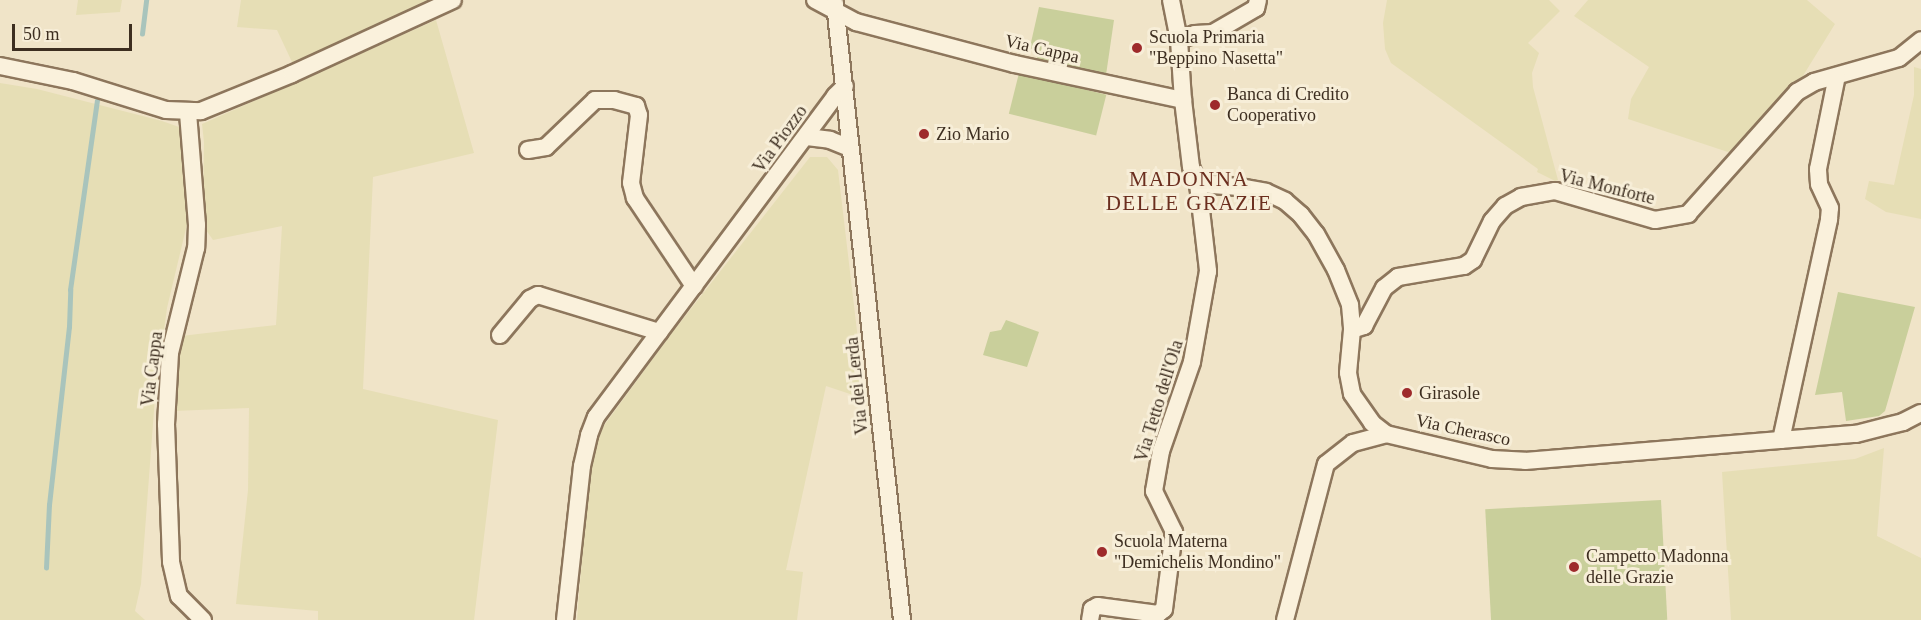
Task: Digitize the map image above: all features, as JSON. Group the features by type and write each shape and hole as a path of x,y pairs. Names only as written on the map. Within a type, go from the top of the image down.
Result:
{"street":[{"path":"0,66 73,81 166,110 188,112 214,107 453,0"},
{"name":"Via Cappa","path":"815,0 835,5 856,22 1015,64 1183,100"},
{"path":"1171,0 1179,40 1191,167 1198,184 1239,187 1266,192 1285,201 1301,215 1316,234 1336,270 1350,305 1352,330 1348,373 1352,394 1362,411 1386,434"},
{"path":"1179,40 1195,34 1213,33 1256,8 1258,0"},
{"path":"835,5 845,86"},
{"name":"Via Monforte","path":"1352,330 1364,326 1374,311 1384,288 1398,277 1464,266 1473,260 1492,221 1505,206 1521,197 1555,191 1655,220 1688,214 1797,92 1814,82 1899,58 1921,40"},
{"path":"1781,440 1829,219 1830,208 1819,184 1818,170 1837,76"},
{"name":"Via Piozzo","path":"565,620 582,466 596,417 845,86"},
{"name":"Via dei Lerda","path":"845,86 902,620"},
{"path":"528,150 546,147 596,100 614,100 636,106 639,115 631,183 634,198 694,286"},
{"name":"Via Cappa","path":"188,112 197,225 196,248 170,353 166,424 171,562 179,596 203,620"},
{"path":"807,137 830,140 850,148"},
{"name":"Via Tetto dell'Ola","path":"1090,620 1092,609 1098,606 1158,614 1164,609 1174,532 1154,490 1161,451 1192,362 1208,271 1198,184"},
{"path":"500,335 530,299 538,296 659,332"},
{"name":"Via Cherasco","path":"1386,434 1491,459 1525,461 1856,434 1903,422 1921,413"},
{"path":"1285,620 1326,464 1353,443 1386,434"}],"shaded area":[{"path":"78,0 122,0 120,12 76,15"},
{"path":"241,0 437,0 297,64 292,62 277,30 237,27"},
{"path":"1387,0 1549,0 1560,11 1528,43 1539,53 1532,73 1533,87 1558,180 1555,181 1537,172 1538,169 1391,63 1385,49 1383,23"},
{"path":"1588,0 1807,0 1835,24 1801,79 1735,149 1728,152 1628,119 1631,99 1649,67 1574,16"},
{"path":"436,20 474,153 373,177 363,389 498,420 474,620 318,620 318,611 236,604 248,490 249,408 173,411 178,351 181,336 276,325 282,226 213,240 206,230 203,218 204,142 202,124"},
{"path":"1914,67 1921,69 1921,219 1886,212 1865,199 1869,181 1894,185 1914,95"},
{"path":"0,83 37,89 162,121 179,127 184,135 188,220 167,308 155,397 141,584 135,611 145,620 0,620"},
{"path":"810,157 827,157 838,170 865,399 826,386 786,570 803,572 797,620 577,620 590,460 603,427 668,338"},
{"path":"1884,448 1877,536 1921,558 1921,620 1731,620 1722,472 1855,459"}],"green space":[{"path":"1039,7 1114,20 1106,75 1042,64 1030,47"},
{"path":"1019,73 1106,95 1096,136 1009,114"},
{"path":"1838,292 1915,307 1885,411 1879,416 1846,421 1842,392 1815,395"},
{"path":"1006,320 1039,332 1027,367 983,355 990,332 1001,330"},
{"name":"Campetto Madonna delle Grazie","path":"1661,500 1667,620 1491,620 1485,509"}],"waterway":[{"path":"142,34 146,0"},
{"path":"46,568 49,505 69,327 70,290 97,101"}],"place":[{"name":"Scuola Primaria \"Beppino Nasetta\"","path":"1137,48"},
{"name":"Banca di Credito Cooperativo","path":"1215,105"},
{"name":"Zio Mario","path":"924,134"},
{"name":"Girasole","path":"1407,393"},
{"name":"Scuola Materna \"Demichelis Mondino\"","path":"1102,552"},
{"name":"Campetto Madonna delle Grazie","path":"1574,567"}],"district":[{"name":"MADONNA DELLE GRAZIE","path":"1189,191"}]}
